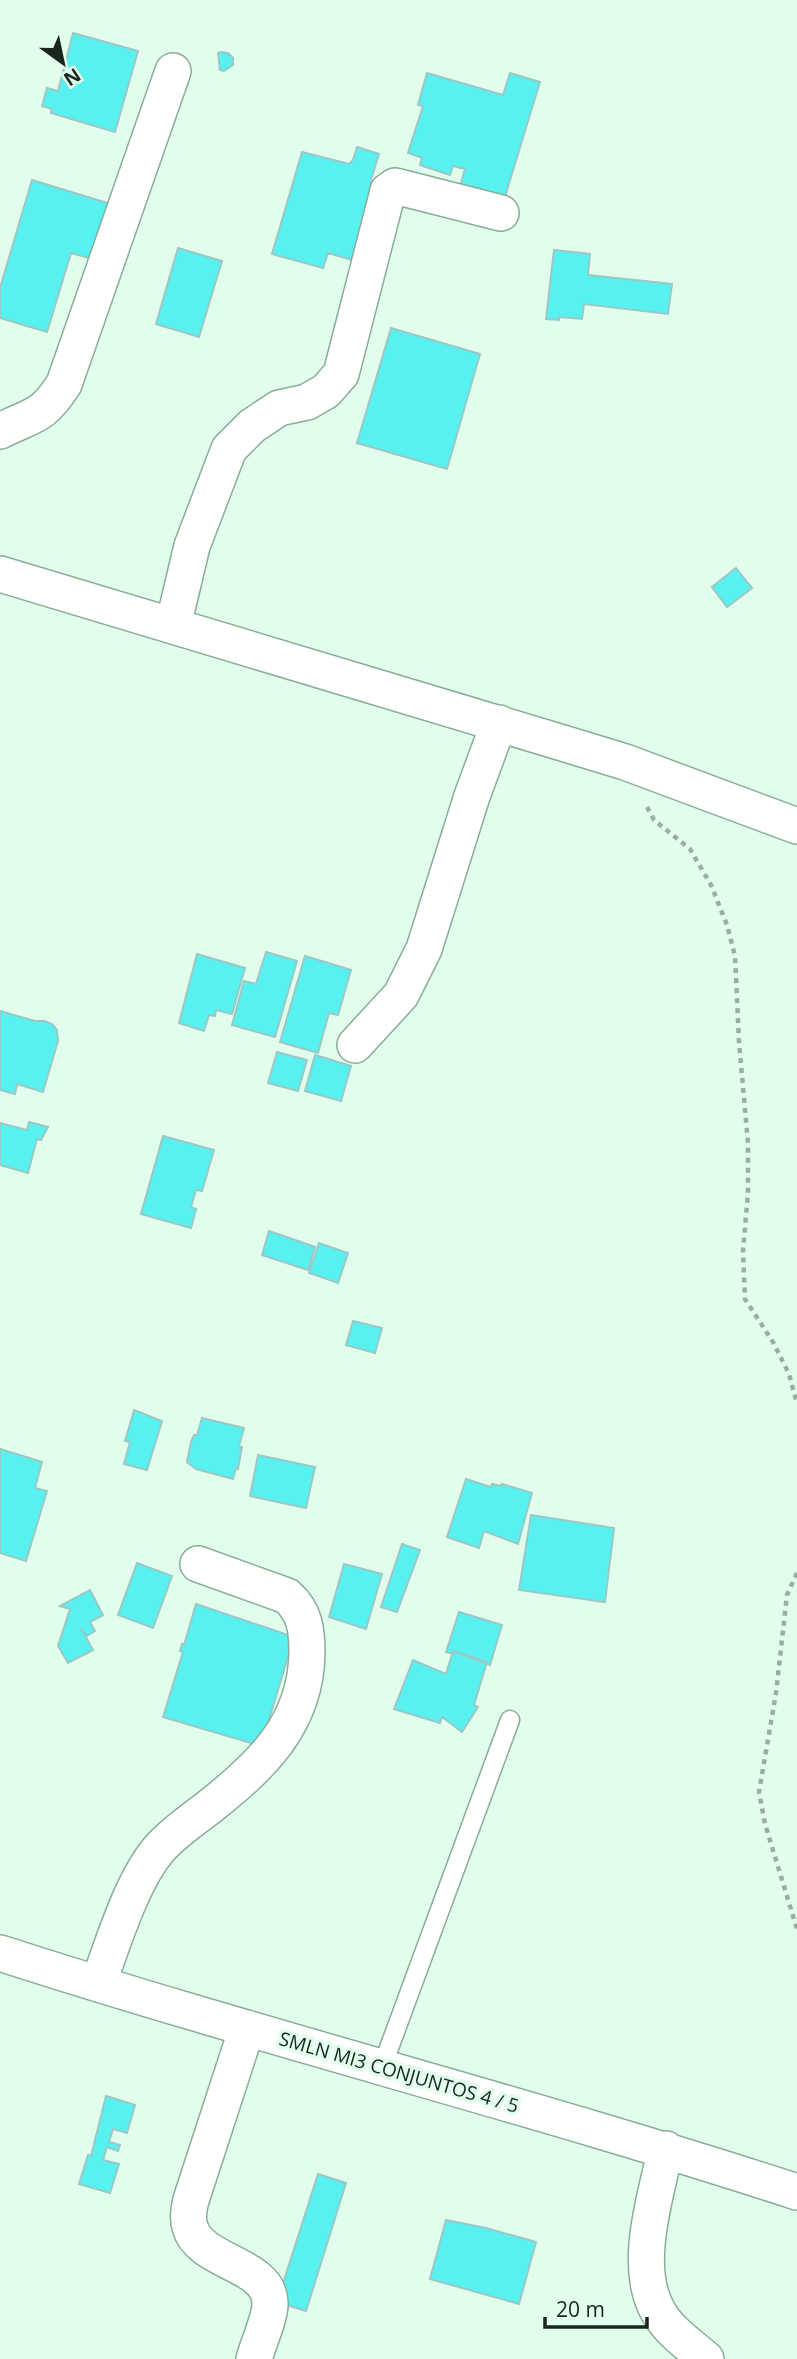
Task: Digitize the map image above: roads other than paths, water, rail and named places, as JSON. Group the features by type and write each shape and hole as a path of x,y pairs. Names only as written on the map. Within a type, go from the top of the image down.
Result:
{"street":[{"path":"0,431 35,417 51,404 64,384 173,71"},
{"path":"173,626 192,546 229,449 261,420 279,408 307,402 326,391 341,374 388,191 395,186 501,213"},
{"path":"0,574 625,762 797,826"},
{"path":"355,1045 401,995 424,949 472,796 499,723"},
{"path":"98,1984 124,1915 140,1880 159,1849 267,1756 291,1720 307,1669 306,1627 297,1605 287,1596 198,1564"},
{"name":"SMLN MI3 CONJUNTOS 4 / 5","path":"0,1953 247,2028 666,2149 797,2192"},
{"path":"247,2028 188,2215 190,2227 203,2247 254,2275 267,2290 270,2307 254,2359"},
{"path":"666,2149 652,2215 646,2265 647,2284 652,2300 666,2323 706,2359"}],"lane":[{"path":"382,2067 510,1720"}]}
